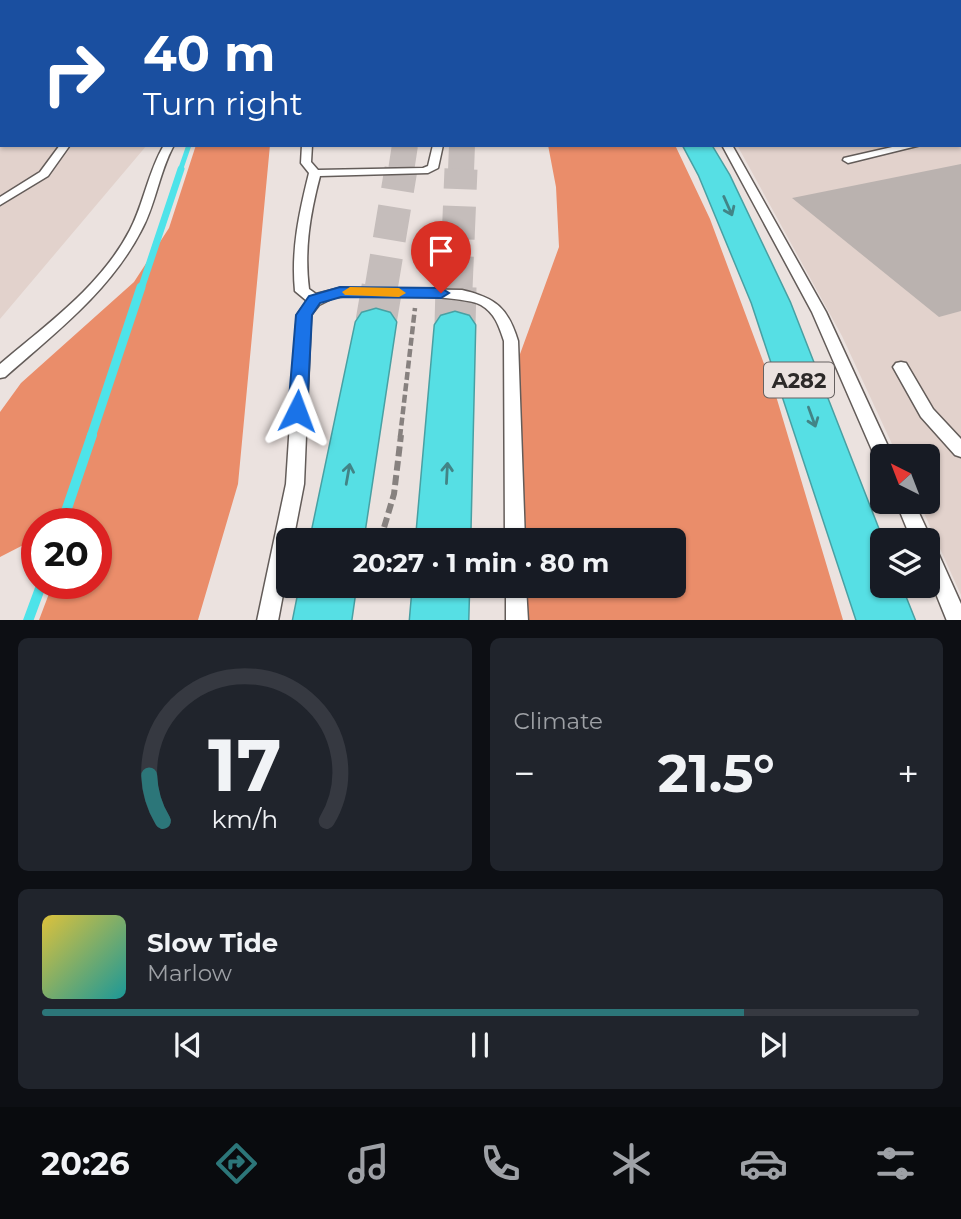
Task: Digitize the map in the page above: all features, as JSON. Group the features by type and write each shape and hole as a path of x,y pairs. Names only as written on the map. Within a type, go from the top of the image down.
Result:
{"highway":[{"name":"A282","path":"698,147 714,175 771,303 886,620"},
{"path":"338,528 376,323"},
{"path":"444,528 455,325"},
{"path":"322,620 326,598"},
{"path":"439,620 440,598"}],"lane":[{"path":"0,202 44,174 64,147"},
{"path":"0,373 92,288 116,261 136,230 152,190 159,161 168,147"},
{"path":"307,147 306,163 315,173 424,171 433,168 438,147"},
{"path":"728,147 819,312 878,444"},
{"path":"848,160 907,147"},
{"path":"315,173 305,205 299,250 302,291 315,300"},
{"path":"267,620 295,484 304,315 315,300 340,292 466,293 492,305 508,325 511,341 515,528"},
{"path":"901,367 927,413 961,450"},
{"path":"940,580 958,620"},
{"path":"516,598 517,620"}],"path":[{"path":"384,528 394,494 416,293"}],"shaded area":[{"path":"0,147 145,147 0,319"},
{"path":"195,147 270,147 238,484 198,620 39,620 47,599 112,599 112,508 21,508 21,546 0,557 0,412 21,383 134,282 169,228"},
{"path":"548,147 676,147 710,219 776,396 843,620 517,620 516,598 686,598 686,528 515,528 512,376 559,247 556,187"},
{"path":"738,147 961,147 961,595 940,548 940,528 931,528 924,514 940,514 940,444 892,444 842,336"}],"building":[{"path":"961,164 961,311 939,317 792,198"}],"waterway":[{"path":"180,171 188,147"},
{"path":"141,289 181,169"},
{"path":"91,437 141,287"},
{"path":"67,508 92,435"},
{"path":"28,620 36,599"}],"tunnel":[{"path":"401,171 405,147"},
{"path":"461,171 462,147"},
{"path":"381,289 401,169"},
{"path":"456,289 461,169"},
{"path":"376,322 382,287"},
{"path":"455,325 456,287"}],"slow traffic":[{"path":"350,292 399,293"}],"route":[{"path":"297,411 304,315 307,307 315,300 340,292 441,293"}]}
